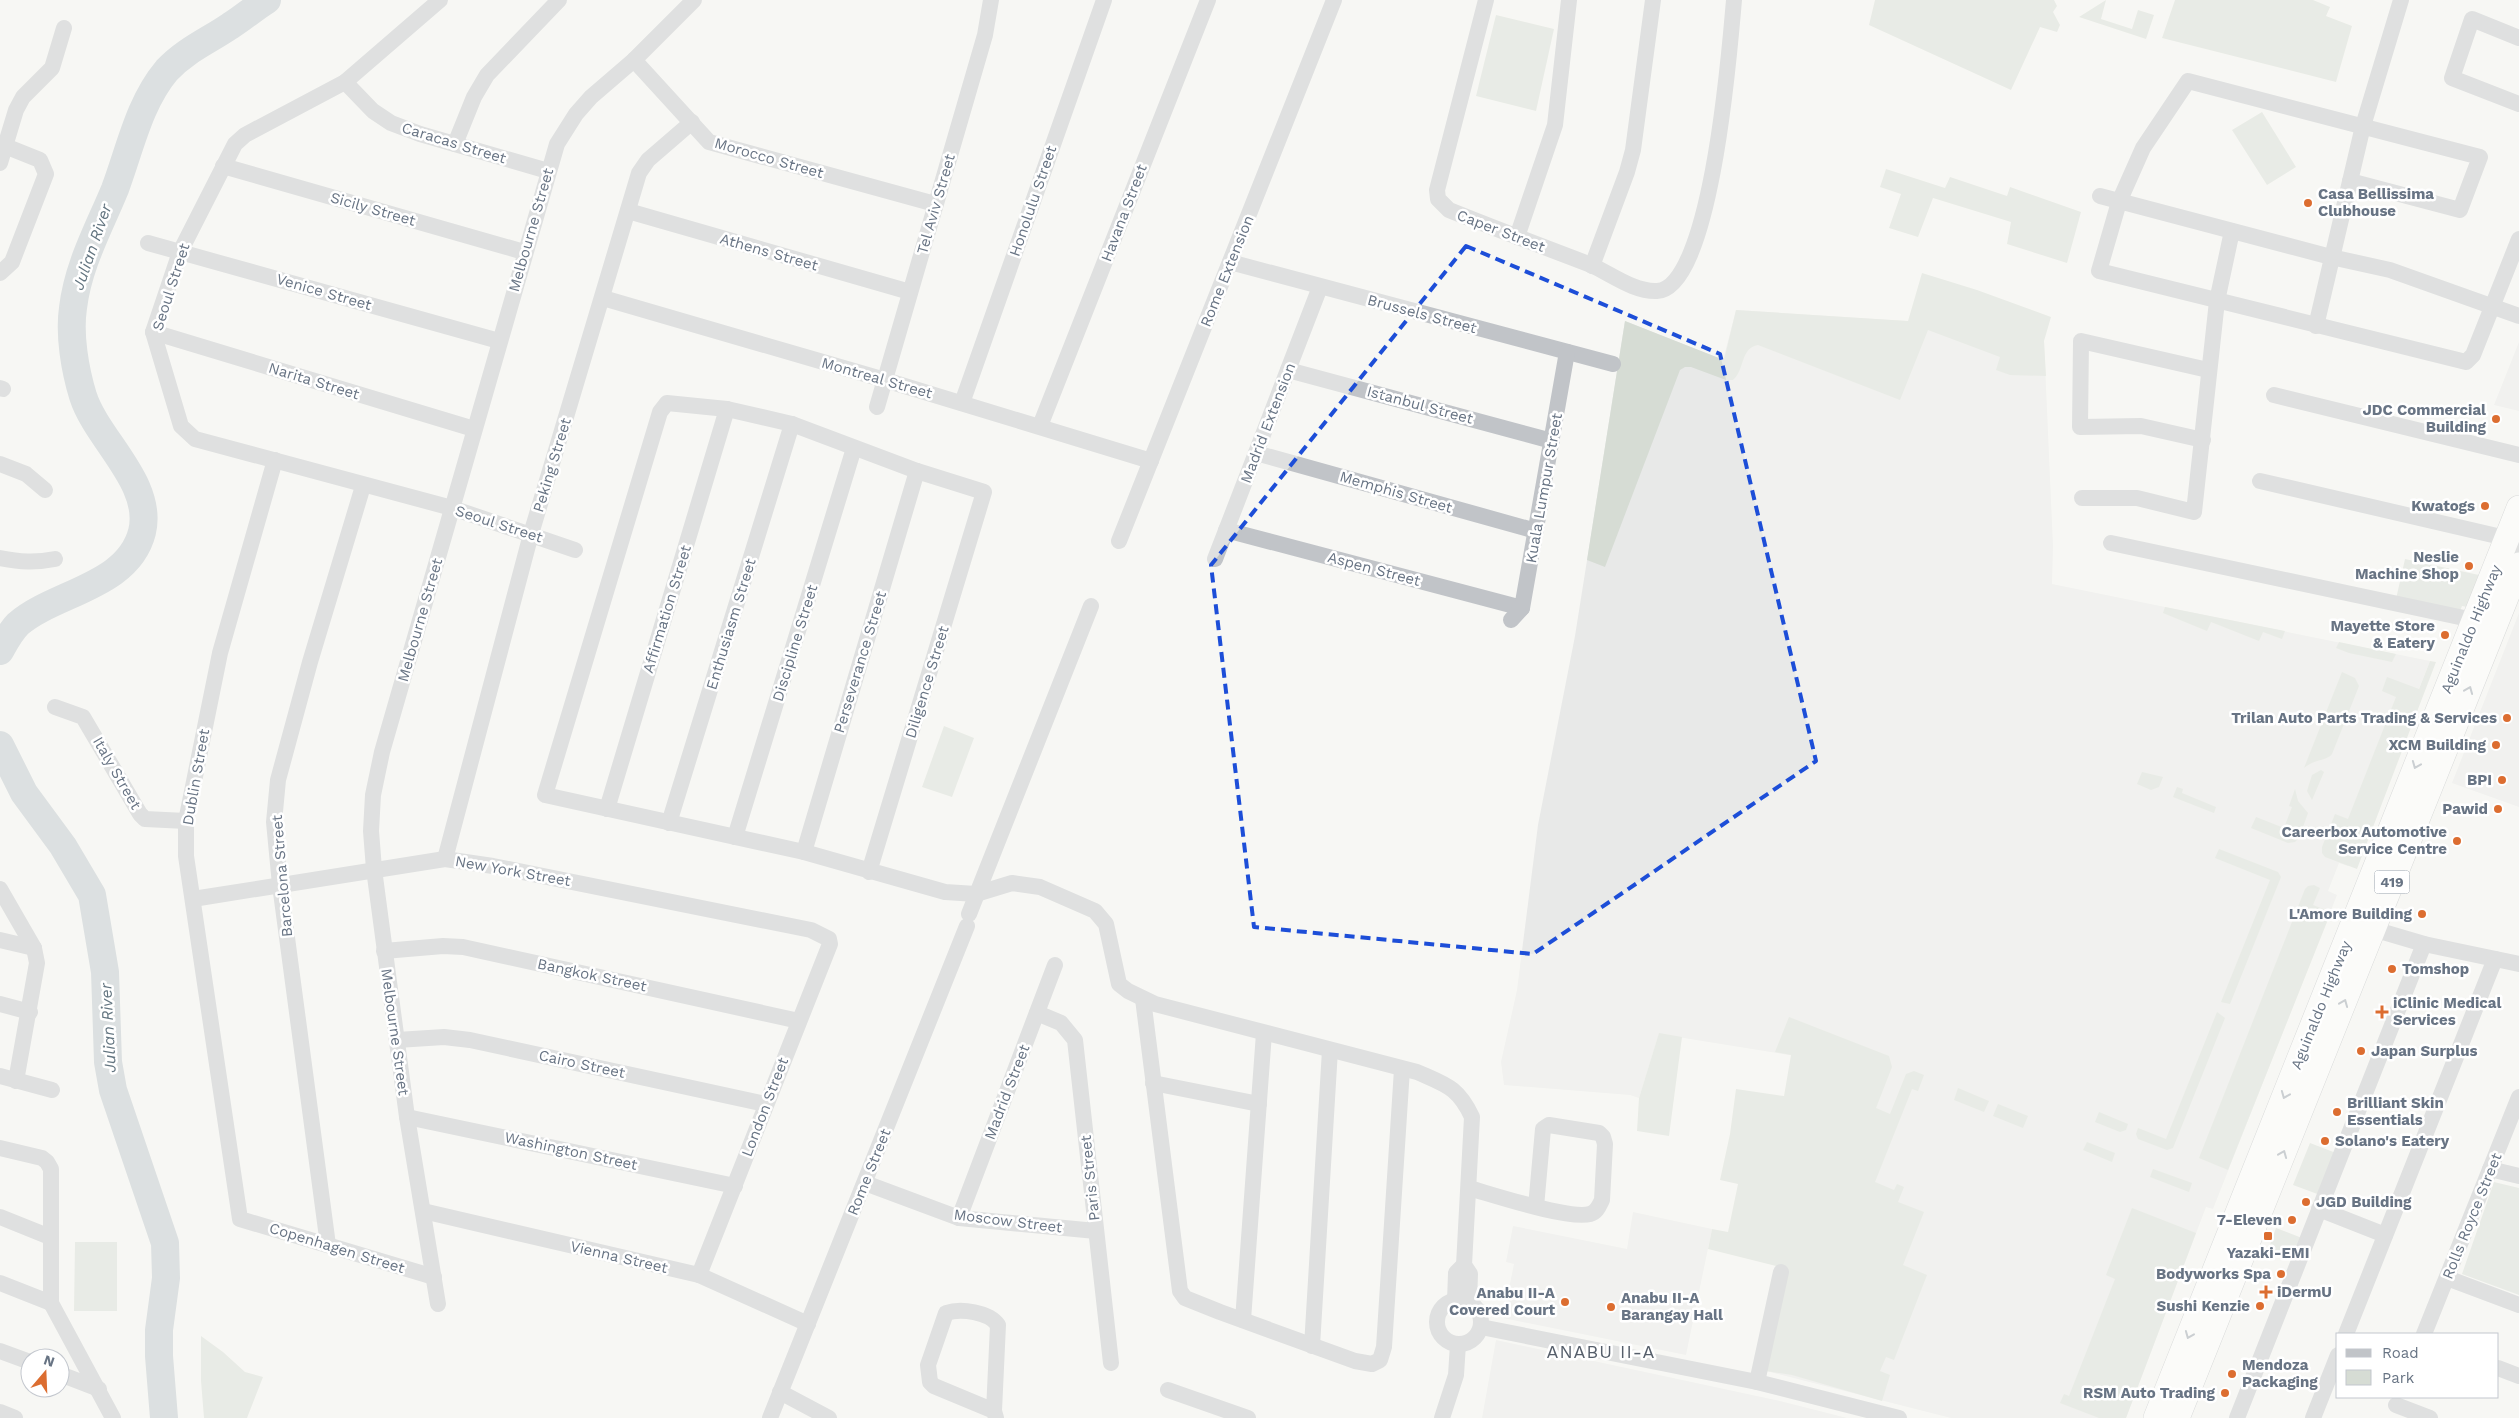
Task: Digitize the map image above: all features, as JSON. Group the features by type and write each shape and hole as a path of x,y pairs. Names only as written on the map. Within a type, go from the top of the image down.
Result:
{"highway":[{"name":"Aguinaldo Highway","path":"2177,1418 2373,929 2513,542 2519,508"},
{"name":"Aguinaldo Highway","path":"2156,1418 2484,625 2519,565"}],"street":[{"name":"Seoul Street","path":"440,0 345,82 245,135 235,144 180,252 153,332 181,426 185,432 196,439 363,486 452,508 575,550"},
{"path":"455,144 474,97 487,75 559,0"},
{"name":"Melbourne Street","path":"438,1304 407,1117 384,951 371,830 373,795 524,252 557,144 576,114 694,0"},
{"name":"Tel Aviv Street","path":"877,407 985,35 991,0"},
{"name":"Honolulu Street","path":"962,403 1104,0"},
{"name":"Havana Street","path":"1040,426 1208,0"},
{"name":"Rome Extension","path":"1119,542 1334,0"},
{"name":"Caper Street","path":"1486,0 1437,190 1438,199 1449,210 1592,266 1646,291 1660,291 1670,286 1679,277 1689,258 1705,212 1716,160 1734,0"},
{"path":"1517,237 1555,125 1569,0"},
{"path":"1592,266 1627,172 1633,150 1653,0"},
{"path":"2316,326 2363,126 2401,0"},
{"path":"2519,38 2472,19 2452,78 2519,104"},
{"path":"0,163 20,102 52,68 64,28"},
{"name":"Morocco Street","path":"634,60 709,142 936,204"},
{"path":"2350,181 2460,210 2480,157 2188,81 2143,148 2119,202 2099,271 2466,362 2472,355 2519,239"},
{"name":"Caracas Street","path":"345,82 373,111 391,123 548,171"},
{"name":"Peking Street","path":"445,859 531,534 639,173 648,160 692,122"},
{"path":"0,273 12,262 46,174 40,160 5,146"},
{"name":"Sicily Street","path":"223,166 524,252"},
{"path":"2100,196 2422,280 2519,316"},
{"name":"Athens Street","path":"628,211 910,292"},
{"path":"2082,498 2137,498 2194,512 2217,300 2232,231"},
{"name":"Venice Street","path":"148,243 499,341"},
{"name":"Brussels Street","path":"1230,262 1613,364"},
{"name":"Madrid Extension","path":"1215,559 1320,287"},
{"name":"Montreal Street","path":"603,298 1040,426 1151,461"},
{"name":"Narita Street","path":"153,332 474,430"},
{"path":"2203,440 2141,426 2080,427 2082,341 2208,370"},
{"name":"Kuala Lumpur Street","path":"1517,614 1536,532 1568,352"},
{"name":"Istanbul Street","path":"1288,370 1552,441"},
{"path":"2274,395 2519,455"},
{"path":"917,471 792,424 727,409 667,404 660,412 545,795 804,852 869,872 945,892 976,894 1012,883 1040,887 1095,911 1106,924 1119,984 1143,999 1155,1004 1417,1072 1447,1086 1464,1099 1472,1117 1464,1264 1470,1274 1462,1301"},
{"name":"Affirmation Street","path":"607,809 727,409"},
{"name":"Enthusiasm Street","path":"670,823 792,424"},
{"name":"Discipline Street","path":"735,837 854,448"},
{"name":"Memphis Street","path":"1256,453 1536,532"},
{"name":"Dublin Street","path":"240,1219 186,856 186,821 220,654 275,460"},
{"path":"0,464 26,474 45,490"},
{"name":"Diligence Street","path":"869,872 984,492 917,471"},
{"name":"Perseverance Street","path":"804,852 917,471"},
{"path":"2260,481 2513,542"},
{"name":"Barcelona Street","path":"328,1245 280,885 274,822 278,780 310,662 363,486"},
{"name":"Aspen Street","path":"1226,530 1517,614"},
{"path":"2111,543 2484,625"},
{"path":"0,558 32,562 55,559"},
{"name":"Rome Street","path":"770,1418 865,1183 968,920 976,894 1091,606"},
{"name":"Italy Street","path":"55,707 83,717 140,814 145,819 186,821"},
{"name":"New York Street","path":"193,899 445,859 493,866 811,930 829,939"},
{"path":"0,889 34,948 37,963 30,1012 8,1078 52,1090"},
{"path":"2373,929 2424,944 2519,964"},
{"name":"London Street","path":"699,1275 735,1186 765,1104 830,944 829,939"},
{"path":"0,940 34,948"},
{"path":"2237,1418 2424,944"},
{"name":"Bangkok Street","path":"384,951 463,946 799,1021"},
{"path":"2346,1333 2495,959"},
{"name":"Madrid Street","path":"959,1218 1055,965"},
{"path":"1143,999 1152,1083 1180,1291 1185,1298 1312,1346 1355,1361 1372,1364 1380,1360 1384,1347 1402,1069"},
{"path":"0,1004 30,1012"},
{"name":"Paris Street","path":"1037,1014 1061,1023 1075,1040 1111,1363"},
{"path":"1243,1320 1264,1033"},
{"name":"Cairo Street","path":"397,1040 444,1037 470,1040 765,1104"},
{"path":"1312,1346 1330,1050"},
{"path":"1152,1083 1259,1104"},
{"name":"Rolls Royce Street","path":"2424,1333 2518,1103"},
{"name":"Washington Street","path":"407,1117 735,1186"},
{"path":"1469,1188 1536,1207 1580,1215 1592,1214 1599,1208 1602,1200 1605,1144 1599,1132 1549,1125 1543,1129 1536,1207"},
{"path":"0,1148 37,1156 47,1162 51,1169 51,1303 113,1418"},
{"path":"2490,1169 2519,1176"},
{"name":"Moscow Street","path":"865,1183 959,1218 1096,1231"},
{"path":"2319,1209 2385,1235"},
{"name":"Vienna Street","path":"423,1211 699,1275 808,1324"},
{"path":"0,1218 50,1237"},
{"name":"Copenhagen Street","path":"240,1219 434,1277"},
{"path":"1757,1382 1781,1272"},
{"path":"2446,1278 2519,1305"},
{"path":"0,1283 51,1303"},
{"path":"1462,1301 1477,1309 1481,1318 1480,1327 1472,1339 1458,1344 1444,1338 1437,1325 1440,1310 1445,1304 1462,1301"},
{"path":"959,1311 988,1316 998,1324 995,1415 934,1386 930,1382 928,1365 946,1313 959,1311"},
{"path":"1480,1327 1757,1382 1899,1418"},
{"path":"1442,1418 1458,1368 1458,1344"},
{"path":"0,1350 20,1358"},
{"path":"2312,1418 2336,1360"},
{"path":"2499,1368 2519,1376"},
{"path":"70,1378 99,1389"},
{"path":"1168,1390 1248,1418"},
{"path":"780,1392 829,1418"},
{"path":"2395,1407 2430,1418"},
{"path":"0,1412 15,1418"}],"highlighted area":[{"path":"1466,246 1720,354 1816,761 1533,954 1254,927 1211,565"}],"shaded area":[{"path":"1736,310 1983,326 2044,341 2053,546 2052,584 2430,661 2348,866 2339,863 2328,891 2337,895 2213,1209 2206,1207 2126,1418 1951,1418 1766,1371 1869,1068 1659,1034 1639,1098 1630,1095 1504,1085 1501,1062 1517,990 1538,825 1575,636 1625,321 1723,360"},
{"path":"2519,342 2519,411 2494,405"},
{"path":"2519,613 2519,807 2452,783"},
{"path":"1633,1212 1712,1229 1686,1355 1503,1318 1514,1264 1506,1262 1513,1226 1627,1249"},
{"path":"1496,1340 1780,1401 1847,1418 1482,1418"}],"green space":[{"path":"1875,0 2054,0 2057,6 2053,12 2060,25 2057,32 2040,27 2011,90 1869,25"},
{"path":"2106,0 2101,19 2132,29 2138,10 2154,15 2146,39 2079,17"},
{"path":"2175,0 2313,0 2330,7 2326,16 2352,26 2336,82 2162,38"},
{"path":"1496,15 1554,29 1536,111 1476,96"},
{"path":"2262,112 2296,167 2267,185 2232,130"},
{"path":"1886,169 1945,188 1950,177 2007,196 2010,187 2081,212 2067,263 2007,244 2011,222 1933,198 1918,237 1889,228 1901,194 1880,187"},
{"path":"1922,273 1977,290 2051,317 2044,341 2046,376 2010,375 1996,370 2000,357 1928,330 1900,400 1758,345 1748,350 1737,376 1733,380 1726,380 1691,367 1685,367 1680,370 1605,567 1587,560 1625,321 1724,360 1736,310 1908,321"},
{"path":"2405,559 2479,575 2467,607 2462,606 2460,611 2396,599"},
{"path":"2165,607 2285,631 2282,639 2263,632 2259,641 2211,622 2207,631 2163,613"},
{"path":"2339,642 2396,654 2392,662 2349,653 2336,648"},
{"path":"2430,661 2436,662 2357,869 2325,857 2322,853 2322,847 2335,814 2348,819 2396,697 2382,691 2387,677 2419,689"},
{"path":"2342,672 2355,678 2359,686 2332,754 2304,768"},
{"path":"944,726 974,738 952,797 922,787"},
{"path":"2321,770 2324,772 2312,800 2307,791 2312,775"},
{"path":"2142,772 2163,777 2159,787 2151,790 2137,784"},
{"path":"2177,787 2183,789 2182,793 2216,807 2214,813 2173,797"},
{"path":"2295,789 2298,801 2308,813 2299,838 2295,842 2288,843 2251,828 2256,817 2284,828 2292,807 2289,806"},
{"path":"2219,849 2278,872 2281,877 2230,1004 2221,1002 2270,880 2215,858"},
{"path":"2314,885 2320,888 2313,905 2331,912 2228,1170 2199,1158 2305,889 2308,886"},
{"path":"2217,1012 2225,1018 2173,1148 2167,1150 2138,1139 2136,1134 2138,1128 2166,1139"},
{"path":"1789,1017 1889,1056 1892,1067 1876,1108 1890,1114 1906,1074 1914,1071 1924,1075 1918,1091 1912,1089 1875,1182 1894,1190 1897,1184 1904,1187 1898,1202 1924,1212 1903,1265 1927,1275 1894,1360 1886,1357 1880,1371 1890,1375 1882,1401 1792,1375 1766,1371 1788,1269 1708,1249 1712,1229 1728,1232 1738,1184 1720,1180 1730,1134 1736,1089 1784,1096 1791,1055 1775,1052"},
{"path":"1659,1033 1682,1037 1669,1136 1637,1131 1639,1098"},
{"path":"1958,1088 1989,1101 1984,1112 1954,1100"},
{"path":"1998,1104 2028,1116 2023,1128 1993,1116"},
{"path":"2099,1112 2128,1124 2126,1130 2120,1132 2095,1122"},
{"path":"2087,1142 2115,1153 2112,1162 2083,1150"},
{"path":"2310,1143 2336,1153 2320,1195 2293,1185"},
{"path":"2153,1169 2192,1183 2189,1192 2150,1177"},
{"path":"2494,1182 2519,1188 2519,1295 2462,1274"},
{"path":"2132,1208 2196,1233 2126,1418 2099,1418 2060,1403 2064,1394 2069,1396 2115,1279 2106,1275"},
{"path":"2276,1228 2302,1238 2294,1260 2268,1250"},
{"path":"75,1242 117,1242 117,1311 74,1311"},
{"path":"201,1336 223,1352 245,1372 263,1377 247,1418 204,1418 201,1381"}],"waterway":[{"name":"Julian River","path":"0,651 15,627 33,613 89,587 122,565 134,550 142,532 143,514 140,496 122,462 90,412 80,386 72,341 73,308 79,277 115,189 142,112 157,83 174,63 267,0"},
{"name":"Julian River","path":"0,745 24,793 63,846 92,895 105,972 108,1062 113,1090 165,1243 166,1278 159,1330 164,1418"}],"place":[{"name":"Casa Bellissima Clubhouse","path":"2308,203"},
{"name":"JDC Commercial Building","path":"2496,419"},
{"name":"Kwatogs","path":"2485,506"},
{"name":"Neslie Machine Shop","path":"2469,566"},
{"name":"Mayette Store & Eatery","path":"2445,635"},
{"name":"Trilan Auto Parts Trading & Services","path":"2507,718"},
{"name":"XCM Building","path":"2496,745"},
{"name":"BPI","path":"2502,780"},
{"name":"Pawid","path":"2498,809"},
{"name":"Careerbox Automotive Service Centre","path":"2457,841"},
{"name":"L'Amore Building","path":"2422,914"},
{"name":"Tomshop","path":"2392,969"},
{"name":"iClinic Medical Services","path":"2382,1012"},
{"name":"Japan Surplus","path":"2361,1051"},
{"name":"Brilliant Skin Essentials","path":"2337,1112"},
{"name":"Solano's Eatery","path":"2325,1141"},
{"name":"JGD Building","path":"2306,1202"},
{"name":"7-Eleven","path":"2292,1220"},
{"name":"Yazaki-EMI","path":"2268,1236"},
{"name":"Bodyworks Spa","path":"2281,1274"},
{"name":"iDermU","path":"2266,1292"},
{"name":"Anabu II-A Covered Court","path":"1565,1302"},
{"name":"Sushi Kenzie","path":"2260,1306"},
{"name":"Anabu II-A Barangay Hall","path":"1611,1307"},
{"name":"Mendoza Packaging","path":"2232,1374"},
{"name":"RSM Auto Trading","path":"2225,1393"}],"district":[{"name":"ANABU II-A","path":"1601,1351"}]}
